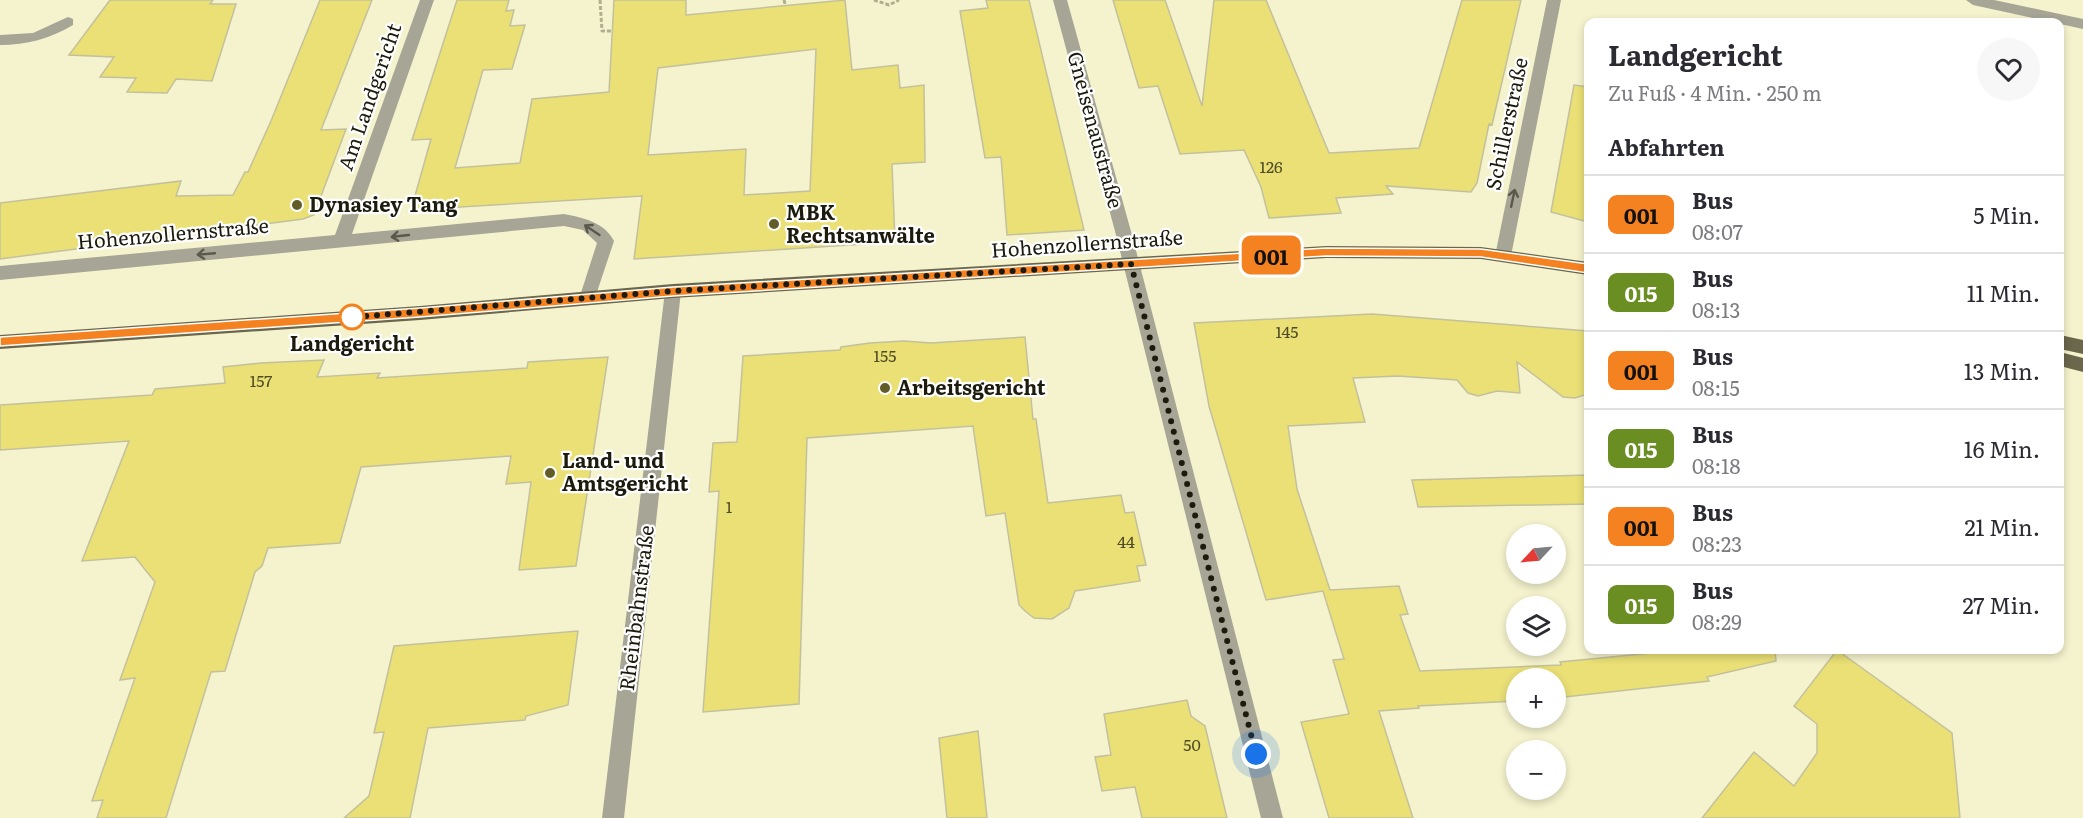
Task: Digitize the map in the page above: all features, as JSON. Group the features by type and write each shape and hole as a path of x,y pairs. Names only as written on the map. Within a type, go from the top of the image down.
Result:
{"main road":[{"name":"Hohenzollernstraße","path":"0,342 673,291 1326,252 1481,253 1584,267"},
{"path":"2064,343 2083,346"},
{"path":"2064,360 2083,365"}],"street":[{"name":"Am Landgericht","path":"341,242 427,0"},
{"name":"Gneisenaustraße","path":"1060,0 1131,264 1272,818"},
{"name":"Schillerstraße","path":"1503,256 1554,0"},
{"path":"1973,0 2056,18"},
{"path":"2064,20 2083,24"},
{"path":"0,40 26,41 45,35 68,22"},
{"name":"Hohenzollernstraße","path":"0,273 564,220 588,225 606,241 587,299"},
{"name":"Rheinbahnstraße","path":"613,818 673,291"}],"path":[{"path":"600,0 602,31 612,31"},
{"path":"874,0 889,5 899,0"}],"building":[{"path":"110,0 213,0 210,4 236,4 212,81 176,79 167,93 127,92 136,78 100,77 114,57 69,55"},
{"path":"320,0 372,0 321,130 346,129 314,215 303,219 0,259 0,203 181,181 176,196 233,195 245,172 248,172 271,121"},
{"path":"457,0 509,0 506,11 514,10 510,26 525,25 512,69 483,70 455,168 520,163 532,99 609,92 614,0 686,0 686,15 845,0 852,70 898,65 900,88 924,85 925,162 892,164 895,242 634,259 642,196 411,210 431,139 412,140","holes":["816,49 810,191 744,195 746,149 648,155 658,68"]},
{"path":"986,0 1029,0 1084,230 1007,235 1001,157 985,158 960,11 988,8"},
{"path":"1113,0 1165,0 1202,106 1214,0 1266,0 1329,153 1419,148 1462,0 1521,0 1492,125 1489,124 1477,183 1471,192 1386,186 1393,194 1336,198 1341,213 1269,218 1261,187 1244,150 1180,154 1158,86 1139,88"},
{"path":"1574,85 1584,86 1584,221 1551,212"},
{"path":"1372,314 1584,331 1584,395 1575,398 1563,397 1517,362 1520,393 1497,391 1478,396 1468,393 1457,380 1398,376 1353,378 1365,422 1288,426 1297,489 1330,590 1399,586 1408,614 1400,615 1420,671 1561,665 1560,662 1641,654 1775,654 1776,661 1707,677 1709,681 1566,697 1566,668 1506,668 1506,702 1418,706 1419,708 1379,711 1413,818 1329,818 1301,722 1349,714 1333,660 1344,659 1323,591 1266,600 1209,406 1194,323"},
{"path":"1025,337 1033,419 1036,419 1048,503 1121,495 1125,513 1134,512 1146,565 1137,566 1140,581 1075,591 1069,608 1052,619 1034,618 1025,611 1019,605 1005,513 986,516 973,426 807,438 799,704 703,712 719,491 709,492 713,443 737,442 743,356 840,350 841,347 870,343 904,341 931,343"},
{"name":"Land- und Amtsgericht","path":"608,357 576,566 519,570 531,482 506,484 511,456 361,467 340,543 268,548 262,566 255,572 225,671 211,672 166,818 97,818 103,800 92,801 135,678 120,680 155,582 135,557 82,561 129,441 0,450 0,405 152,395 155,389 225,383 223,367 261,363 324,360 317,377 380,373 377,378 527,368 528,362"},
{"path":"1584,475 1584,504 1418,507 1412,480"},
{"path":"578,631 568,705 526,716 525,720 428,728 410,818 344,818 369,796 384,732 374,733 394,646"},
{"path":"1834,654 1843,654 1952,733 1960,818 1702,818 1754,752 1794,786 1817,753 1817,724 1794,706"},
{"path":"1187,700 1191,716 1205,726 1227,818 1142,818 1135,787 1102,791 1095,757 1111,755 1104,714"},
{"path":"978,731 987,818 947,818 939,738"}],"bus line":[{"name":"001","path":"0,342 420,313 673,291 1326,252 1481,253 1584,267"}],"place":[{"name":"Dynasiey Tang","path":"297,205"},
{"name":"MBK Rechtsanwälte","path":"774,224"},
{"name":"Landgericht","path":"352,317"},
{"name":"Arbeitsgericht","path":"885,388"},
{"name":"Land- und Amtsgericht","path":"550,473"}],"route":[{"path":"352,317 343,318 673,291 1131,264 1256,754"}]}
